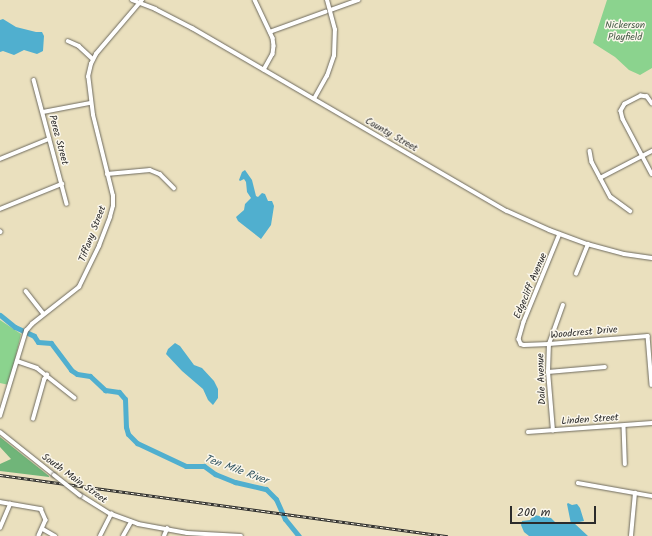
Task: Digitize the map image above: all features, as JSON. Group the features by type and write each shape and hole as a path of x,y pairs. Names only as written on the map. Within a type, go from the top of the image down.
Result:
{"main road":[{"name":"County Street","path":"132,0 141,2 187,26 481,197 530,222 588,244 624,254 652,258"},
{"name":"South Main Street","path":"0,432 80,495 111,514 131,522 167,529 194,533 241,536"}],"street":[{"path":"255,0 270,32 274,46 274,54 264,70"},
{"path":"314,99 325,81 334,56 336,37 331,10 327,0"},
{"path":"331,10 358,0"},
{"name":"Tiffany Street","path":"0,416 24,334 28,328 44,314 79,287 99,246 113,206 90,103 88,77 94,59 141,2"},
{"path":"270,32 325,12"},
{"path":"68,41 79,46 94,59"},
{"name":"Perez Street","path":"34,80 67,204"},
{"path":"652,104 649,98 644,96 627,102 622,107 623,118 652,174"},
{"path":"42,112 90,103"},
{"path":"0,159 49,139"},
{"path":"600,178 652,150"},
{"path":"590,151 590,159 611,197 630,211"},
{"path":"107,174 150,170 160,174 174,188"},
{"path":"0,209 62,184"},
{"name":"Edgecliff Avenue","path":"522,344 519,339 520,334 560,234"},
{"path":"576,274 588,244"},
{"path":"26,292 44,314"},
{"name":"Dale Avenue","path":"553,431 548,372 549,344 563,305"},
{"name":"Woodcrest Drive","path":"522,344 549,344 648,336 652,385"},
{"path":"17,361 32,365 76,398"},
{"path":"548,372 605,367"},
{"path":"33,419 44,380 47,375"},
{"name":"Linden Street","path":"528,432 652,423"},
{"path":"624,426 625,464"},
{"path":"578,483 652,496"},
{"path":"631,536 635,493"},
{"path":"0,502 41,509 46,516 43,529 39,536"},
{"path":"0,528 10,504"},
{"path":"100,536 111,514"},
{"path":"123,536 131,522"},
{"path":"43,529 55,536"},
{"path":"164,536 167,529"}],"green space":[{"name":"Nickerson Playfield","path":"607,0 652,0 652,68 640,75 629,70 615,57 593,43"},
{"path":"0,320 21,334 9,385 0,383"},
{"path":"0,437 49,477 0,471 0,464 11,459 0,447"}],"water":[{"path":"3,19 16,27 42,32 44,36 43,51 37,54 24,50 14,55 3,51 0,52 0,20"},
{"path":"245,170 252,180 256,196 258,197 262,193 265,194 268,201 272,201 274,206 271,225 261,239 238,221 236,217 244,210 245,204 251,198 247,192 246,182 244,179 239,180 242,172"},
{"path":"175,343 180,346 194,365 202,368 214,381 218,389 218,398 213,405 208,400 203,389 182,371 166,354 168,349"},
{"path":"568,503 572,505 577,504 580,508 584,521 574,523 588,536 529,536 524,532 521,525 522,521 530,520 534,515 551,518 556,523 571,524"}],"waterway":[{"name":"Ten Mile River","path":"0,315 15,327 34,336 38,342 51,343 71,370 77,374 90,376 105,390 119,392 125,399 126,427 128,434 137,443 186,466 204,466 215,474 235,482 266,489 276,499 285,519 299,536"}],"railway":[{"path":"0,475 448,536"}]}
